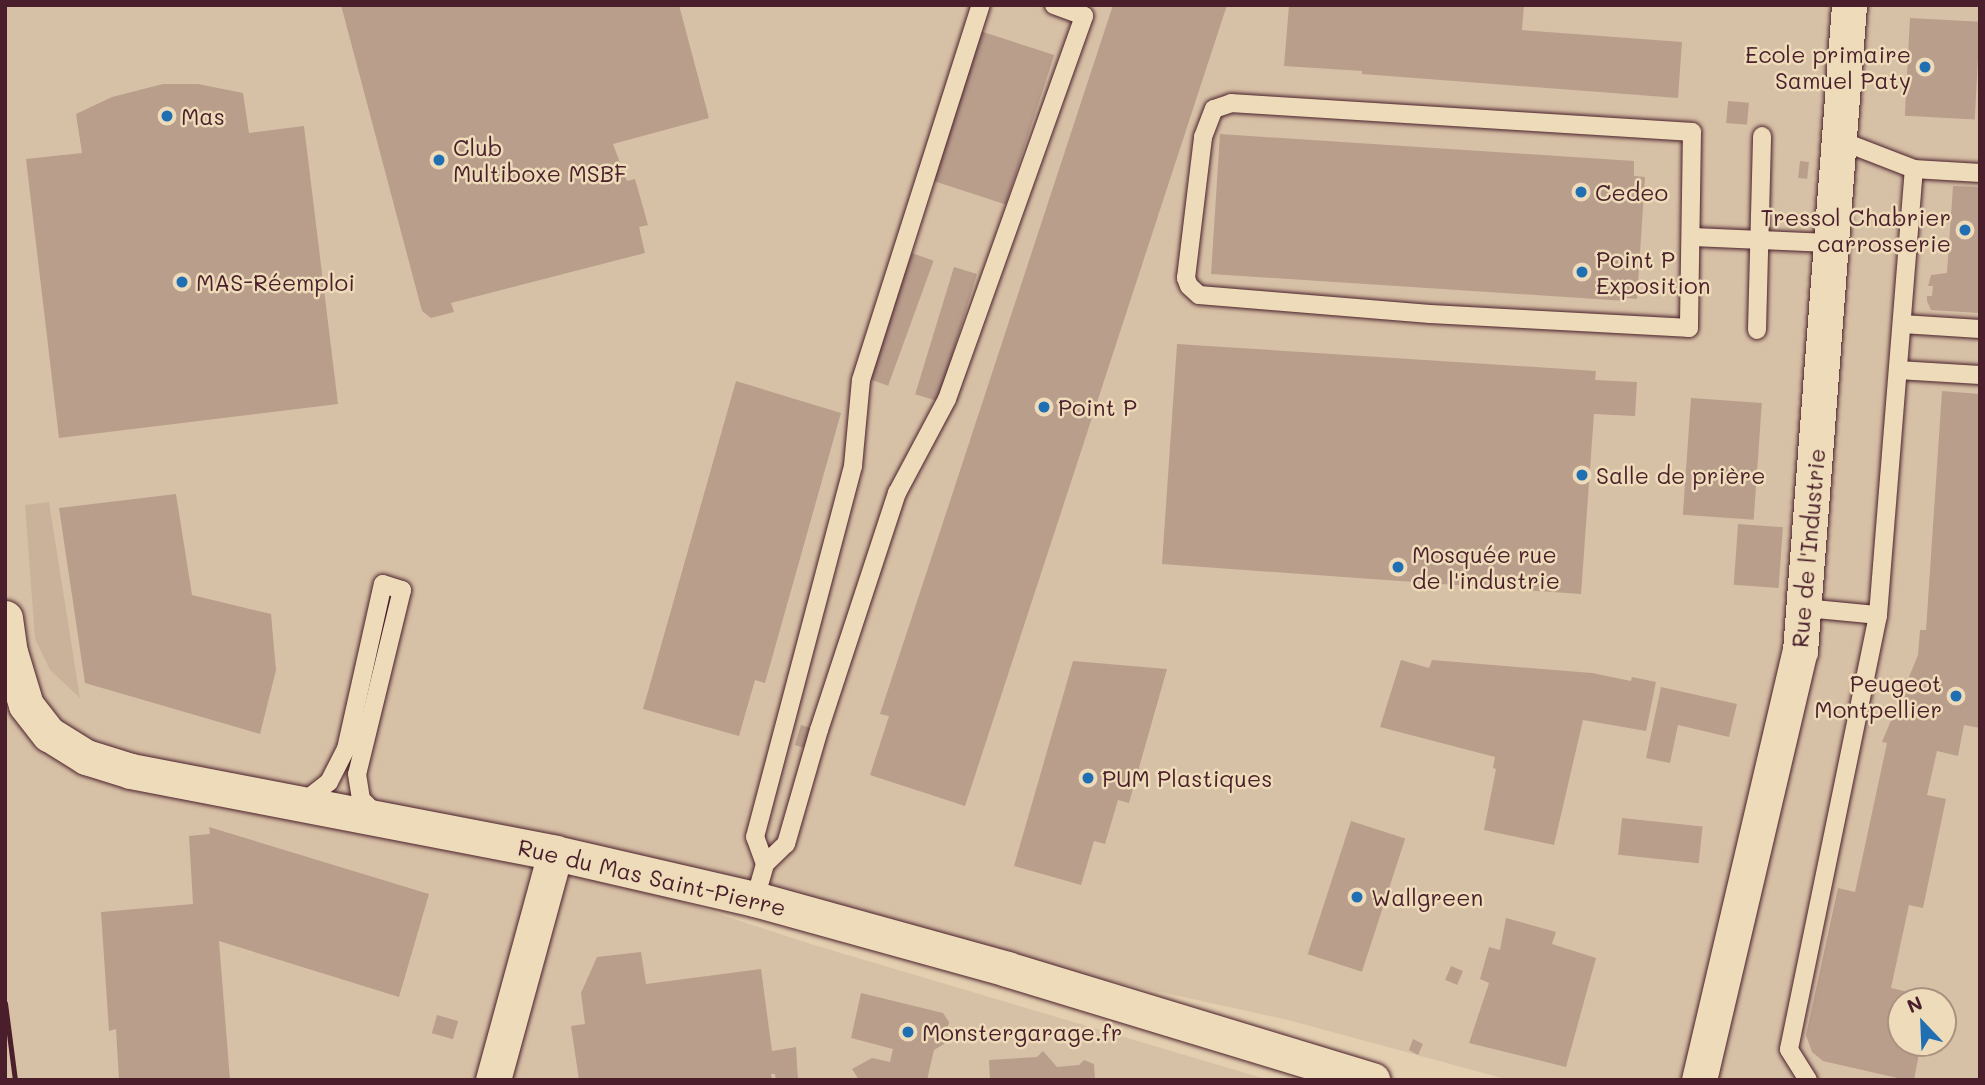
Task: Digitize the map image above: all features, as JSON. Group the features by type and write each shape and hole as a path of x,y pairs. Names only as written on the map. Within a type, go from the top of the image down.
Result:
{"street":[{"name":"Rue de l'Industrie","path":"1699,1080 1800,651 1849,5"},
{"name":"Rue du Mas Saint-Pierre","path":"5,618 10,652 26,705 49,734 86,757 131,771 555,853 755,900 1007,969 1373,1080"},
{"path":"494,1080 555,853"}],"lane":[{"path":"765,864 755,837 853,466 861,380 981,5"},
{"path":"755,900 765,864 786,844 819,730 897,493 947,400 1084,16 1054,5"},
{"path":"1231,103 1692,132 1691,237 1689,328 1209,298 1193,291 1186,278 1205,125 1214,109 1231,103"},
{"path":"1757,330 1762,136"},
{"path":"1839,140 1914,169 1980,173"},
{"path":"1808,1080 1789,1049 1878,615 1914,169"},
{"path":"1691,237 1832,243"},
{"path":"1902,324 1980,329"},
{"path":"1898,370 1980,375"},
{"path":"302,803 329,782 346,749 383,584 401,590 357,774 361,799 381,818"},
{"path":"1805,608 1878,615"}],"shaded area":[{"path":"5,5 1980,5 1980,1080 1509,1080 1288,1020 551,859 814,945 1269,1080 5,1080"},
{"path":"49,502 80,698 50,670 35,639 25,505"}],"building":[{"path":"341,5 679,5 709,118 613,144 627,181 635,179 648,225 639,227 645,253 451,303 454,312 431,318 422,311"},
{"name":"Point P","path":"1113,5 1227,5 965,806 870,775 889,716 880,714"},
{"path":"1289,5 1524,5 1522,30 1682,42 1678,98 1284,66"},
{"path":"1910,18 1980,22 1975,120 1905,116"},
{"path":"980,31 1054,55 1006,204 931,180"},
{"name":"MAS-Réemploi","path":"163,84 198,84 243,93 249,133 304,126 338,404 59,438 26,159 82,153 76,114 112,97"},
{"path":"1728,101 1749,103 1747,125 1726,123"},
{"path":"1220,134 1634,161 1634,176 1645,177 1637,299 1626,298 1626,301 1211,274"},
{"path":"1800,161 1809,162 1807,179 1798,178"},
{"name":"Tressol Chabrier carrosserie","path":"1953,186 1980,187 1980,313 1931,310 1927,301 1927,296 1932,296 1933,286 1928,286 1931,275 1947,273"},
{"path":"912,253 934,261 888,386 867,378"},
{"path":"954,267 977,274 938,401 915,394"},
{"path":"1177,344 1596,371 1595,380 1637,382 1635,416 1594,414 1581,594 1162,564"},
{"path":"736,381 841,413 765,683 755,680 739,736 643,709"},
{"path":"1942,391 1980,394 1980,728 1964,725 1958,756 1937,751 1927,795 1946,799 1923,908 1909,905 1891,987 1887,987 1887,1057 1918,1057 1914,1080 1906,1080 1823,1061 1812,1052 1806,1035 1838,888 1855,892 1887,743 1882,742 1918,655 1920,630 1926,630"},
{"path":"1691,398 1762,403 1754,520 1683,515"},
{"path":"176,494 192,595 271,614 276,670 260,734 85,683 59,508"},
{"path":"1738,524 1783,527 1779,588 1734,585"},
{"path":"1401,660 1429,668 1432,660 1592,673 1631,681 1632,677 1656,682 1646,731 1583,720 1554,845 1484,830 1496,769 1493,768 1495,757 1380,727"},
{"name":"PUM Plastiques","path":"1073,661 1167,669 1129,803 1118,800 1105,844 1094,841 1081,885 1014,866"},
{"path":"1661,687 1737,704 1729,737 1678,725 1670,763 1646,758"},
{"path":"801,725 814,729 808,749 795,745"},
{"path":"1622,818 1703,826 1699,863 1618,855"},
{"name":"Wallgreen","path":"1351,821 1405,839 1362,972 1308,954"},
{"path":"209,827 429,894 399,997 219,941 230,1080 119,1080 116,1029 109,1031 101,912 193,904 189,836 210,834"},
{"path":"1506,918 1556,932 1552,944 1596,958 1566,1067 1469,1043 1489,983 1480,979 1489,947 1500,950"},
{"path":"641,952 646,984 761,969 772,1051 796,1047 798,1080 776,1080 775,1074 771,1074 772,1080 579,1080 571,1026 585,1024 581,993 597,957"},
{"path":"1451,966 1463,971 1457,985 1445,980"},
{"path":"861,993 943,1013 949,1022 944,1044 934,1050 927,1080 859,1080 852,1069 872,1058 890,1062 893,1049 851,1038"},
{"path":"437,1015 458,1021 453,1039 432,1033"},
{"path":"1413,1039 1423,1044 1418,1055 1409,1050"},
{"path":"1043,1051 1057,1067 1079,1065 1084,1060 1094,1064 1095,1080 990,1080 989,1060 1037,1057"}],"railway":[{"path":"5,1003 15,1080"}],"place":[{"name":"Ecole primaire Samuel Paty","path":"1925,67"},
{"name":"Mas","path":"167,116"},
{"name":"Club Multiboxe MSBF","path":"439,160"},
{"name":"Cedeo","path":"1581,192"},
{"name":"Tressol Chabrier carrosserie","path":"1965,230"},
{"name":"Point P Exposition","path":"1582,272"},
{"name":"MAS-Réemploi","path":"182,282"},
{"name":"Point P","path":"1044,407"},
{"name":"Salle de prière","path":"1582,475"},
{"name":"Mosquée rue de l'industrie","path":"1398,567"},
{"name":"Peugeot Montpellier","path":"1956,696"},
{"name":"PUM Plastiques","path":"1088,778"},
{"name":"Wallgreen","path":"1357,897"},
{"name":"Monstergarage.fr","path":"908,1032"}]}
